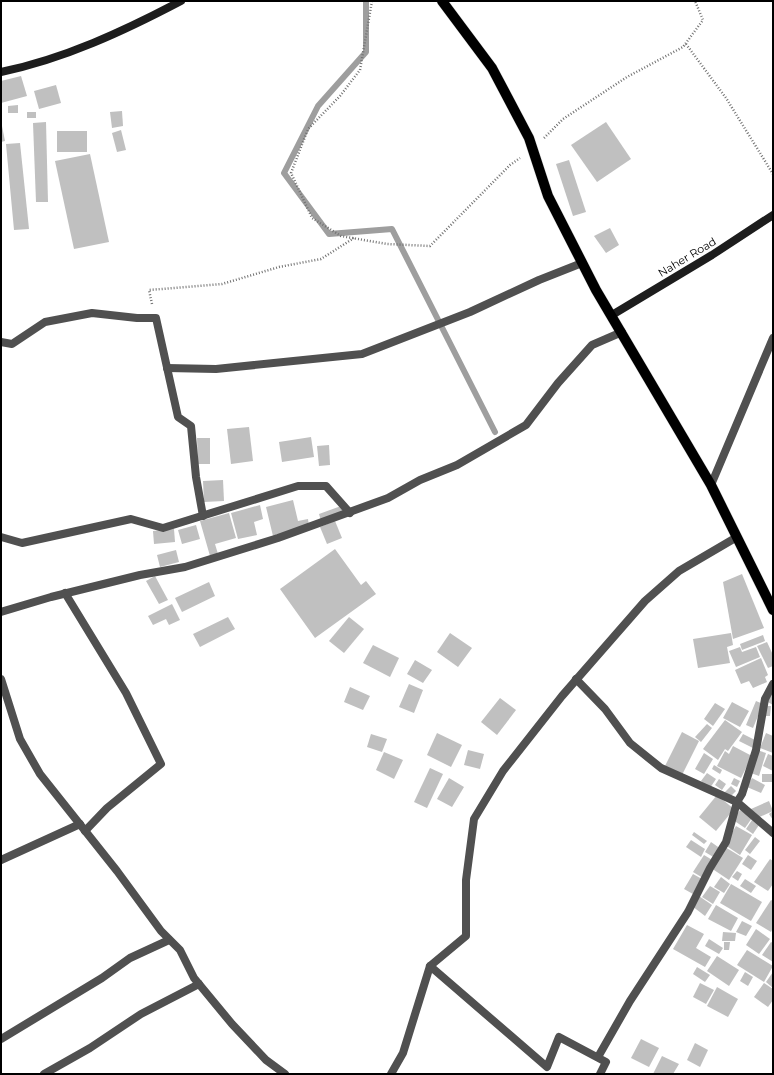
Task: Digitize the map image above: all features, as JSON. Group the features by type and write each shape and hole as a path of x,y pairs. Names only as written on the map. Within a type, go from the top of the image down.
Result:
{"main road":[{"path":"1,72 35,65 136,25 181,1"},
{"path":"442,1 492,68 529,138 548,196 582,263 596,290 711,485 773,610"},
{"name":"Naher Road","path":"612,315 712,255 773,215"}],"street":[{"path":"167,368 216,369 362,354 470,312 539,280 582,263"},
{"path":"1,342 12,344 45,322 92,313 137,318 156,318 178,417 191,426 196,478 203,516"},
{"path":"1,612 12,607 65,593 185,567 278,538 388,498 420,480 457,465 526,425 558,383 592,345 622,332"},
{"path":"711,485 773,338"},
{"path":"1,537 22,543 131,519 164,528 298,486 326,486 350,513"},
{"path":"391,1074 403,1053 430,966 466,936 466,880 474,819 503,771 576,679 645,600 679,571 737,537"},
{"path":"65,593 126,693 161,764 108,808 85,831"},
{"path":"576,679 605,709 630,743 661,768 737,802 773,833"},
{"path":"1,680 20,739 40,774 117,870 161,931 180,950 199,984 232,1024 266,1060 285,1074"},
{"path":"598,1057 630,1002 688,912 710,868 726,842 737,802 742,794 756,750 765,700 773,684"},
{"path":"1,860 80,824"},
{"path":"1,1039 102,978 130,958 169,940"},
{"path":"430,966 547,1067 559,1037 606,1062 600,1074"},
{"path":"44,1074 90,1048 141,1014 199,984"}],"path":[{"path":"372,1 360,70 340,96 308,129 291,173 312,218 341,236 387,244 430,246 510,165 532,149 563,119 627,77 683,47 703,20 695,1"},
{"path":"686,44 726,98 773,174"},
{"path":"156,318 149,290 222,284 279,267 321,259 355,238"}],"building":[{"path":"21,76 27,96 1,103 1,81"},
{"path":"56,85 61,103 39,109 34,91"},
{"path":"18,105 18,113 8,113 8,106"},
{"path":"122,111 123,126 112,128 110,112"},
{"path":"27,112 36,112 36,118 27,118"},
{"path":"1,121 5,141 1,142"},
{"path":"46,122 48,202 36,202 33,123"},
{"path":"606,122 631,159 597,182 571,145"},
{"path":"121,130 126,150 117,152 112,133"},
{"path":"57,131 87,131 87,152 57,152"},
{"path":"20,143 29,229 14,230 6,144"},
{"path":"90,154 109,242 74,249 55,161"},
{"path":"569,160 586,212 573,216 556,164"},
{"path":"610,228 619,245 606,253 594,236"},
{"path":"249,427 253,461 231,464 227,429"},
{"path":"311,437 314,457 282,462 279,442"},
{"path":"197,438 210,438 210,464 198,464"},
{"path":"329,445 330,465 319,466 317,446"},
{"path":"223,480 224,501 204,502 203,481"},
{"path":"293,500 298,521 308,519 309,526 273,536 266,507"},
{"path":"260,505 263,519 254,522 257,535 238,539 231,513"},
{"path":"341,506 344,512 321,521 319,514"},
{"path":"229,513 236,538 215,544 218,554 210,556 200,521"},
{"path":"335,521 342,538 327,544 320,527"},
{"path":"196,525 200,539 182,544 178,530"},
{"path":"174,529 175,542 154,544 153,531"},
{"path":"335,549 361,585 366,581 376,594 315,638 280,589"},
{"path":"176,550 179,562 160,567 157,555"},
{"path":"742,574 764,628 733,639 723,582"},
{"path":"155,576 168,600 159,604 146,581"},
{"path":"209,582 215,596 182,612 175,598"},
{"path":"172,604 180,620 169,625 166,619 153,625 148,616"},
{"path":"228,617 235,629 200,647 193,634"},
{"path":"349,617 364,629 344,653 329,641"},
{"path":"450,633 472,648 458,667 437,652"},
{"path":"731,633 733,645 727,647 730,663 698,668 693,639"},
{"path":"763,635 765,641 742,650 740,644"},
{"path":"767,642 773,655 773,666 768,668 757,646"},
{"path":"373,645 399,658 390,677 363,663"},
{"path":"740,647 742,652 756,647 760,657 736,667 729,651"},
{"path":"761,658 768,675 765,677 767,682 753,688 749,681 741,684 735,670"},
{"path":"415,660 432,670 423,683 407,674"},
{"path":"409,684 423,690 414,713 399,707"},
{"path":"350,687 370,696 363,710 344,702"},
{"path":"773,689 773,705 766,701"},
{"path":"500,698 516,710 497,735 481,722"},
{"path":"756,701 763,704 753,728 746,725"},
{"path":"732,702 749,711 740,727 723,718"},
{"path":"715,703 725,709 713,726 704,719"},
{"path":"766,706 771,706 770,716 764,716"},
{"path":"725,720 742,732 728,751 725,749 718,760 703,749"},
{"path":"707,724 712,728 701,742 695,737"},
{"path":"682,732 699,741 682,775 665,766"},
{"path":"437,733 462,745 451,767 427,755"},
{"path":"766,733 773,736 773,753 760,748"},
{"path":"371,734 387,739 382,752 367,747"},
{"path":"743,734 757,741 753,748 739,741"},
{"path":"733,746 752,756 741,778 717,766 725,751 729,754"},
{"path":"468,750 484,754 480,769 464,765"},
{"path":"757,750 766,753 759,776 751,773"},
{"path":"384,752 403,760 394,779 376,770"},
{"path":"704,753 713,759 704,774 695,769"},
{"path":"768,754 773,756 773,771 763,766"},
{"path":"714,765 722,770 720,774 712,769"},
{"path":"430,768 443,774 427,808 414,802"},
{"path":"707,773 716,779 710,788 701,781"},
{"path":"762,774 772,774 772,782 762,782"},
{"path":"449,778 464,787 452,807 437,799"},
{"path":"734,778 740,781 737,787 731,784"},
{"path":"752,778 765,785 761,793 747,787"},
{"path":"719,779 726,784 722,790 715,785"},
{"path":"731,786 736,791 729,798 724,793"},
{"path":"717,795 734,809 716,831 699,817"},
{"path":"769,801 773,811 755,819 751,809"},
{"path":"740,810 752,818 745,828 733,820"},
{"path":"773,811 773,820 769,814"},
{"path":"752,820 759,825 753,834 746,829"},
{"path":"736,826 752,835 740,855 725,845"},
{"path":"694,832 707,841 704,844 692,835"},
{"path":"755,837 760,841 750,854 745,850"},
{"path":"691,840 705,849 701,857 686,847"},
{"path":"711,842 721,849 715,858 705,852"},
{"path":"725,847 743,858 729,880 711,868"},
{"path":"704,855 714,861 703,878 693,872"},
{"path":"748,855 757,861 751,870 742,864"},
{"path":"770,859 773,861 773,884 768,891 754,882"},
{"path":"737,871 742,874 738,881 732,877"},
{"path":"693,874 702,879 693,894 684,889"},
{"path":"721,877 730,884 724,893 714,887"},
{"path":"745,879 756,886 751,893 740,886"},
{"path":"731,884 762,902 751,921 720,903"},
{"path":"710,886 720,892 713,904 702,897"},
{"path":"699,896 712,905 705,916 692,906"},
{"path":"771,900 773,901 773,928 771,932 756,923"},
{"path":"716,905 738,918 731,931 708,919"},
{"path":"742,921 752,926 746,936 736,932"},
{"path":"687,925 704,934 696,948 711,957 705,967 673,949"},
{"path":"756,929 770,939 759,954 746,945"},
{"path":"723,932 736,933 735,941 722,941"},
{"path":"709,939 723,948 719,954 705,946"},
{"path":"724,942 730,942 729,950 724,950"},
{"path":"771,942 773,943 773,962 762,955"},
{"path":"747,950 773,966 764,982 737,965"},
{"path":"717,956 739,970 729,986 707,971"},
{"path":"697,967 710,975 705,982 693,974"},
{"path":"745,972 753,977 748,986 740,981"},
{"path":"773,972 773,988 766,982"},
{"path":"700,983 714,990 706,1004 693,997"},
{"path":"764,983 773,989 773,1000 768,1007 754,997"},
{"path":"717,987 738,999 728,1017 707,1006"},
{"path":"641,1039 659,1048 649,1067 631,1058"},
{"path":"695,1043 708,1050 700,1067 687,1060"},
{"path":"662,1056 679,1064 673,1074 653,1074"}],"waterway":[{"path":"366,1 366,52 318,106 284,173 329,234 392,229 495,432"}]}
